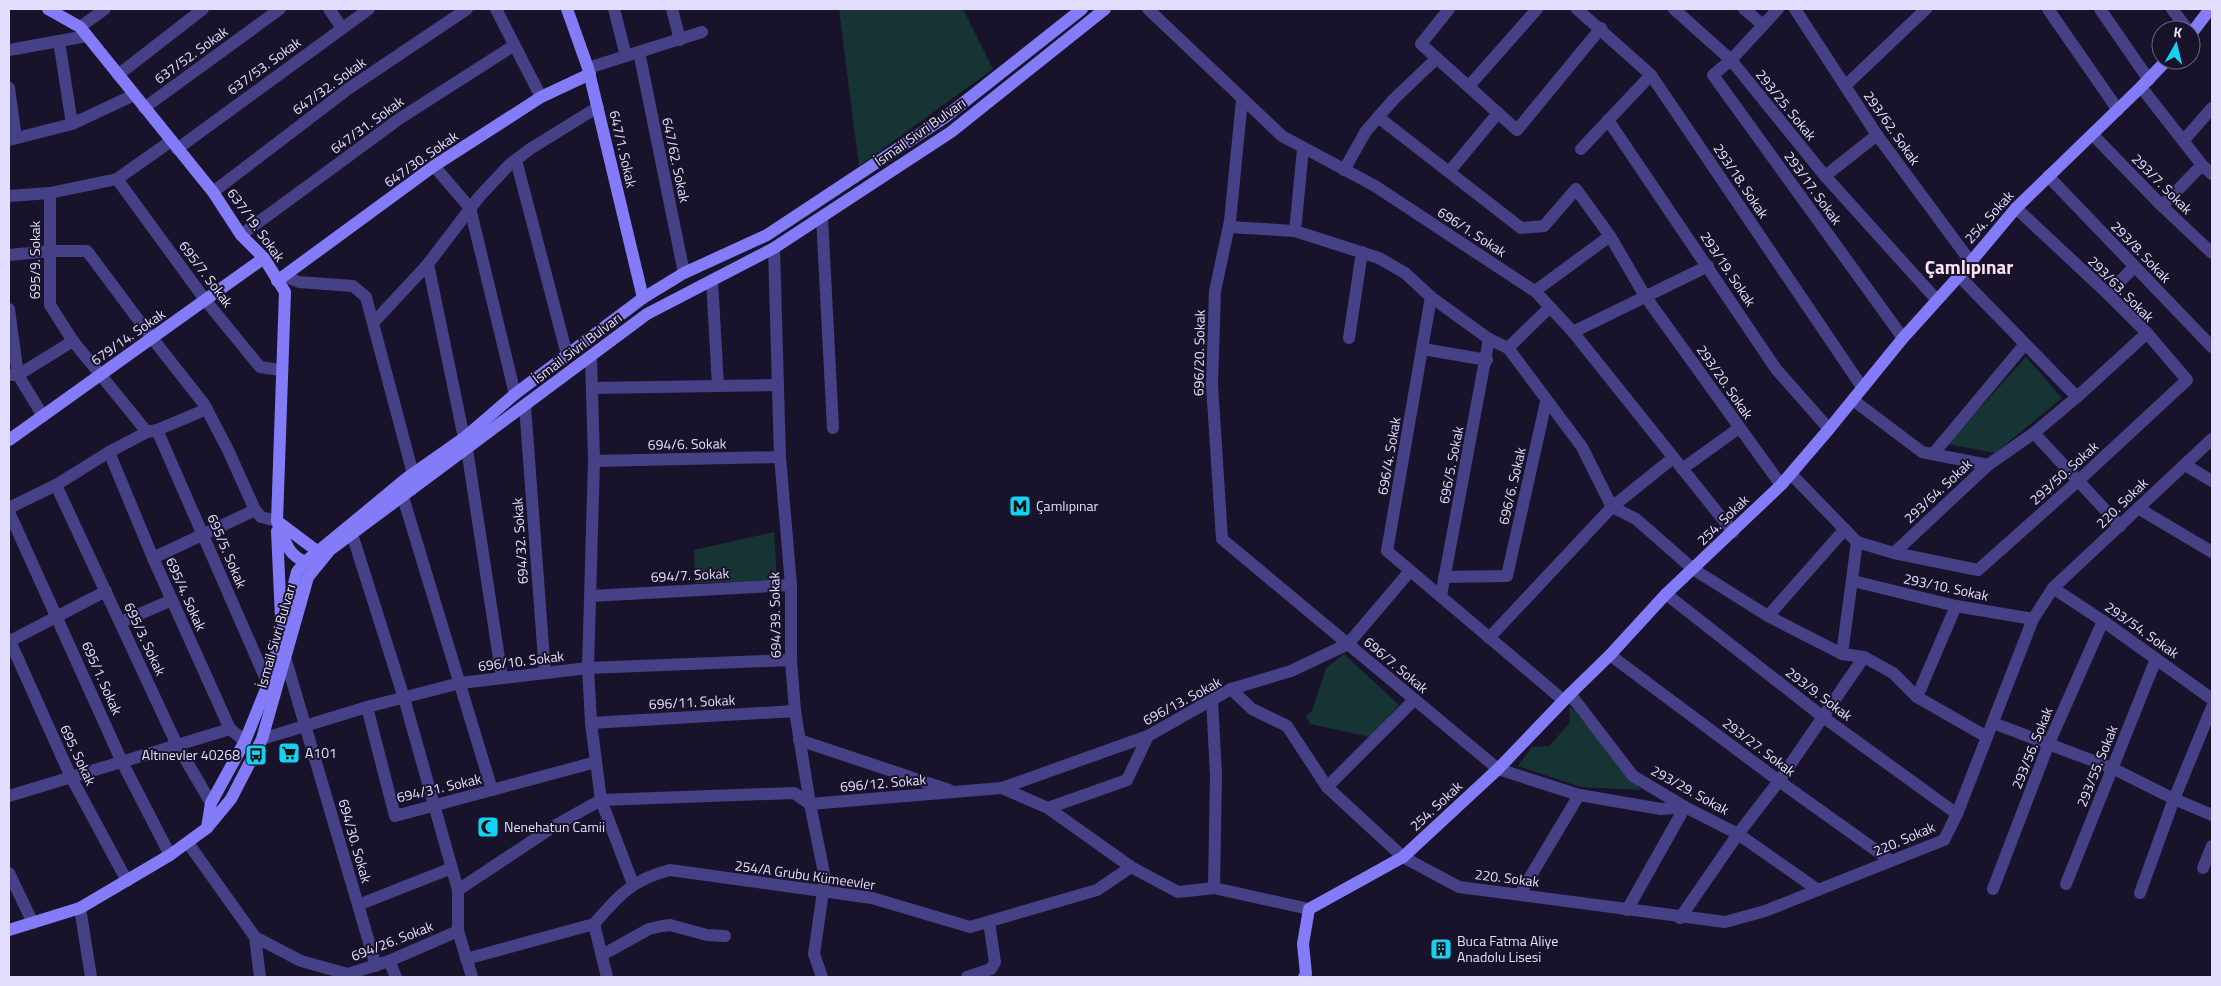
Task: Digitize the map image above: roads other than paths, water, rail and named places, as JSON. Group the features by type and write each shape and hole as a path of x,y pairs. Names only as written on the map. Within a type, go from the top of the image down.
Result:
{"street":[{"name":"637/19. Sokak","path":"48,9 84,32 213,192 242,235 281,278 285,292 277,521 289,551 304,563"},
{"path":"9,50 59,41 84,32 105,9"},
{"path":"118,75 202,9"},
{"name":"637/52. Sokak","path":"144,108 280,9"},
{"path":"329,9 342,28"},
{"name":"637/53. Sokak","path":"117,179 174,145 369,9"},
{"name":"647/32. Sokak","path":"213,192 348,89 467,9"},
{"path":"496,9 513,46 542,97"},
{"name":"647/1. Sokak","path":"567,9 589,71 643,298"},
{"path":"614,9 626,56"},
{"path":"672,9 680,40"},
{"name":"İsmail Sivri Bulvarı","path":"317,558 403,496 466,444 515,394 643,298 684,273 767,235 944,118 1082,9"},
{"name":"İsmail Sivri Bulvarı","path":"9,930 80,908 170,855 207,828 231,799 262,739 308,577 317,558 413,474 466,444 525,406 647,314 774,248 951,132 1105,9"},
{"name":"696/1. Sokak","path":"1148,9 1282,136 1303,149 1375,186 1535,291 1573,332 1732,532"},
{"path":"1449,9 1421,44 1517,130 1601,28"},
{"path":"1469,86 1537,9"},
{"name":"293/18. Sokak","path":"1577,9 1601,28 1651,74 1862,387"},
{"name":"293/25. Sokak","path":"1674,9 1731,60 1825,176 1936,299"},
{"path":"1744,9 1763,25"},
{"path":"1731,60 1778,9"},
{"name":"293/62. Sokak","path":"1795,9 1877,135 1970,261"},
{"path":"1845,86 1926,9"},
{"path":"2048,9 2118,110"},
{"path":"2100,9 2145,84 2184,140 2212,174"},
{"path":"2172,9 2180,20"},
{"path":"2201,23 2210,14"},
{"path":"589,71 626,56 702,32"},
{"path":"59,41 72,124"},
{"name":"647/31. Sokak","path":"242,235 399,119 513,46"},
{"name":"647/62. Sokak","path":"639,52 684,273"},
{"path":"1344,170 1366,131 1378,116 1437,58"},
{"name":"293/17. Sokak","path":"1731,60 1713,75 1902,338"},
{"name":"254. Sokak","path":"1308,909 1403,857 1498,770 1566,697 1610,655 1666,594 1781,485 1829,430 1902,338 1959,276 2016,208 2158,70"},
{"name":"647/30. Sokak","path":"281,278 434,166 542,97 589,71"},
{"path":"1581,149 1651,74"},
{"path":"9,88 12,139 72,124 134,95"},
{"name":"696/20. Sokak","path":"1242,100 1229,227 1215,291 1212,386 1222,540 1274,583"},
{"path":"374,322 428,264 470,208 497,178 516,160 598,107"},
{"path":"2184,140 2212,108"},
{"path":"1378,116 1449,172 1498,113"},
{"name":"293/19. Sokak","path":"1608,120 1776,369 1829,430"},
{"path":"1825,176 1877,135"},
{"name":"293/7. Sokak","path":"2093,135 2162,206 2212,253"},
{"path":"1295,231 1303,149"},
{"path":"516,160 567,355"},
{"path":"2162,206 2202,164"},
{"path":"434,166 470,208 515,394"},
{"name":"293/20. Sokak","path":"1449,172 1520,228 1544,226 1576,190 1610,236 1645,296 1781,485"},
{"name":"293/8. Sokak","path":"2048,176 2212,347"},
{"path":"9,196 50,194 117,179"},
{"name":"695/7. Sokak","path":"117,179 206,301 260,367 281,370"},
{"name":"695/9. Sokak","path":"50,194 50,305 73,341 152,431"},
{"path":"813,204 822,216 833,428"},
{"name":"293/63. Sokak","path":"1988,465 2034,433 2077,397 2147,333 2016,208"},
{"path":"1229,227 1295,231 1379,258 1405,273 1432,297 1489,339 1508,348 1546,402 1582,447 1612,507 1636,519 1693,569 1768,616 1842,654 1864,657 1892,673 1917,697 1987,737"},
{"path":"1535,291 1610,236"},
{"name":"694/39. Sokak","path":"774,248 780,457 791,585 791,660 795,711 810,804 825,878 814,954 822,977"},
{"path":"9,255 50,251 87,251 207,410 228,450 255,510 262,517 277,521 317,558 304,563"},
{"path":"1349,338 1362,252"},
{"name":"679/14. Sokak","path":"9,440 264,258"},
{"path":"428,264 466,444 502,678"},
{"path":"1573,332 1708,266"},
{"path":"2108,294 2134,267"},
{"path":"1959,276 2077,397"},
{"path":"281,278 299,282 348,285 357,288 366,297 413,474"},
{"path":"712,280 718,386"},
{"name":"696/4. Sokak","path":"1432,297 1387,551 1490,638"},
{"path":"1508,348 1550,307"},
{"path":"9,310 13,375 43,416"},
{"name":"293/50. Sokak","path":"1894,553 1978,570 2187,380 2147,333"},
{"name":"696/5. Sokak","path":"1440,596 1487,360 1489,339"},
{"path":"13,375 73,341"},
{"path":"1933,454 2025,344"},
{"path":"1423,348 1487,360"},
{"path":"591,356 594,460 588,668 591,723 601,800 633,884"},
{"path":"592,388 778,385"},
{"name":"293/64. Sokak","path":"1853,400 1922,452 1988,465"},
{"name":"696/6. Sokak","path":"1444,577 1507,576 1546,402"},
{"name":"694/32. Sokak","path":"525,406 546,673"},
{"path":"9,508 56,485 109,452 152,431 207,410"},
{"path":"1682,469 1739,428"},
{"name":"695/5. Sokak","path":"152,431 203,534 268,684"},
{"path":"2034,433 2120,526"},
{"name":"220. Sokak","path":"1403,857 1459,887 1520,894 1680,918 1725,922 1765,911 1944,840 1957,814 2033,619 2053,588 2212,439"},
{"name":"695/4. Sokak","path":"109,452 153,558 230,729 245,741"},
{"name":"694/6. Sokak","path":"594,460 780,457"},
{"path":"1490,638 1612,507 1673,458"},
{"name":"293/64. Sokak","path":"1894,553 1988,465"},
{"path":"2185,465 2212,481"},
{"path":"1791,474 1857,542 1894,553"},
{"name":"695/3. Sokak","path":"56,485 177,745 211,803"},
{"path":"403,496 492,790"},
{"path":"2138,508 2212,552"},
{"path":"153,558 255,510"},
{"name":"695/1. Sokak","path":"9,512 122,762 170,855"},
{"path":"277,521 282,631"},
{"path":"1768,616 1845,529"},
{"path":"352,534 404,698 458,890 458,931 472,977"},
{"path":"1842,654 1857,542"},
{"name":"İsmail Sivri Bulvarı","path":"207,828 211,803 245,741 268,684 297,572 304,563"},
{"path":"1230,689 1291,671 1348,644 1410,571"},
{"name":"293/10. Sokak","path":"1852,581 1956,606 2033,619"},
{"name":"696/7. Sokak","path":"1274,583 1498,770"},
{"name":"694/7. Sokak","path":"591,596 791,585"},
{"name":"293/54. Sokak","path":"2053,588 2103,621 2212,699"},
{"path":"9,640 106,591"},
{"name":"293/9. Sokak","path":"1666,594 1823,717 1957,814"},
{"path":"121,622 172,600"},
{"path":"1917,697 1956,606"},
{"name":"293/56. Sokak","path":"1993,889 2049,743 2103,621"},
{"name":"293/29. Sokak","path":"1490,638 1566,697 1633,776 1738,834 1818,890"},
{"name":"695. Sokak","path":"9,640 14,666 127,881"},
{"name":"293/27. Sokak","path":"1610,655 1779,781 1891,861"},
{"name":"694/30. Sokak","path":"285,657 376,966"},
{"path":"1680,918 1738,834 1779,781 1864,657"},
{"name":"293/55. Sokak","path":"2066,884 2156,659"},
{"name":"696/10. Sokak","path":"262,739 305,724 460,683 588,668 791,660"},
{"name":"696/13. Sokak","path":"1002,788 1148,736 1230,689 1252,708 1287,726 1326,787 1403,857"},
{"path":"1212,700 1216,775 1214,888"},
{"path":"1326,787 1414,700"},
{"name":"694/31. Sokak","path":"367,707 395,816 596,762"},
{"path":"2140,894 2174,799 2212,707"},
{"name":"696/11. Sokak","path":"591,723 795,711"},
{"path":"1993,723 2112,768 2174,799 2212,815"},
{"path":"9,796 230,729"},
{"path":"1048,808 1127,780 1148,736"},
{"path":"800,740 953,792"},
{"path":"1498,770 1579,795 1661,809 1685,806"},
{"name":"696/12. Sokak","path":"810,804 1002,788 1048,808 1130,867 1178,892 1214,888 1308,909"},
{"path":"458,890 556,825 601,800 794,793 810,804"},
{"path":"1520,894 1579,795"},
{"path":"1627,910 1685,806"},
{"name":"694/26. Sokak","path":"188,843 255,937 301,961 334,974 348,974 376,966 458,931"},
{"path":"2204,868 2212,846"},
{"name":"254/A Grubu Kümeevler","path":"594,924 633,884 652,874 670,870 872,898 970,927 1097,890 1130,867"},
{"path":"358,905 452,868"},
{"path":"9,872 33,923"},
{"path":"80,908 91,977"},
{"path":"1306,976 1303,944 1308,909"},
{"path":"967,977 992,969 995,962 989,922"},
{"path":"466,959 594,924 607,977"},
{"path":"602,955 649,929 662,926 670,925 707,935 726,936"},
{"name":"694/26. Sokak","path":"255,937 260,977"},
{"path":"389,961 396,977"}],"place":[{"name":"Çamlıpınar","path":"1020,506"},
{"name":"A101","path":"289,753"},
{"name":"Altınevler 40268","path":"256,755"},
{"name":"Nenehatun Camii","path":"488,827"},
{"name":"Buca Fatma Aliye Anadolu Lisesi","path":"1441,949"}],"district":[{"name":"Çamlıpınar","path":"1969,267"}]}
